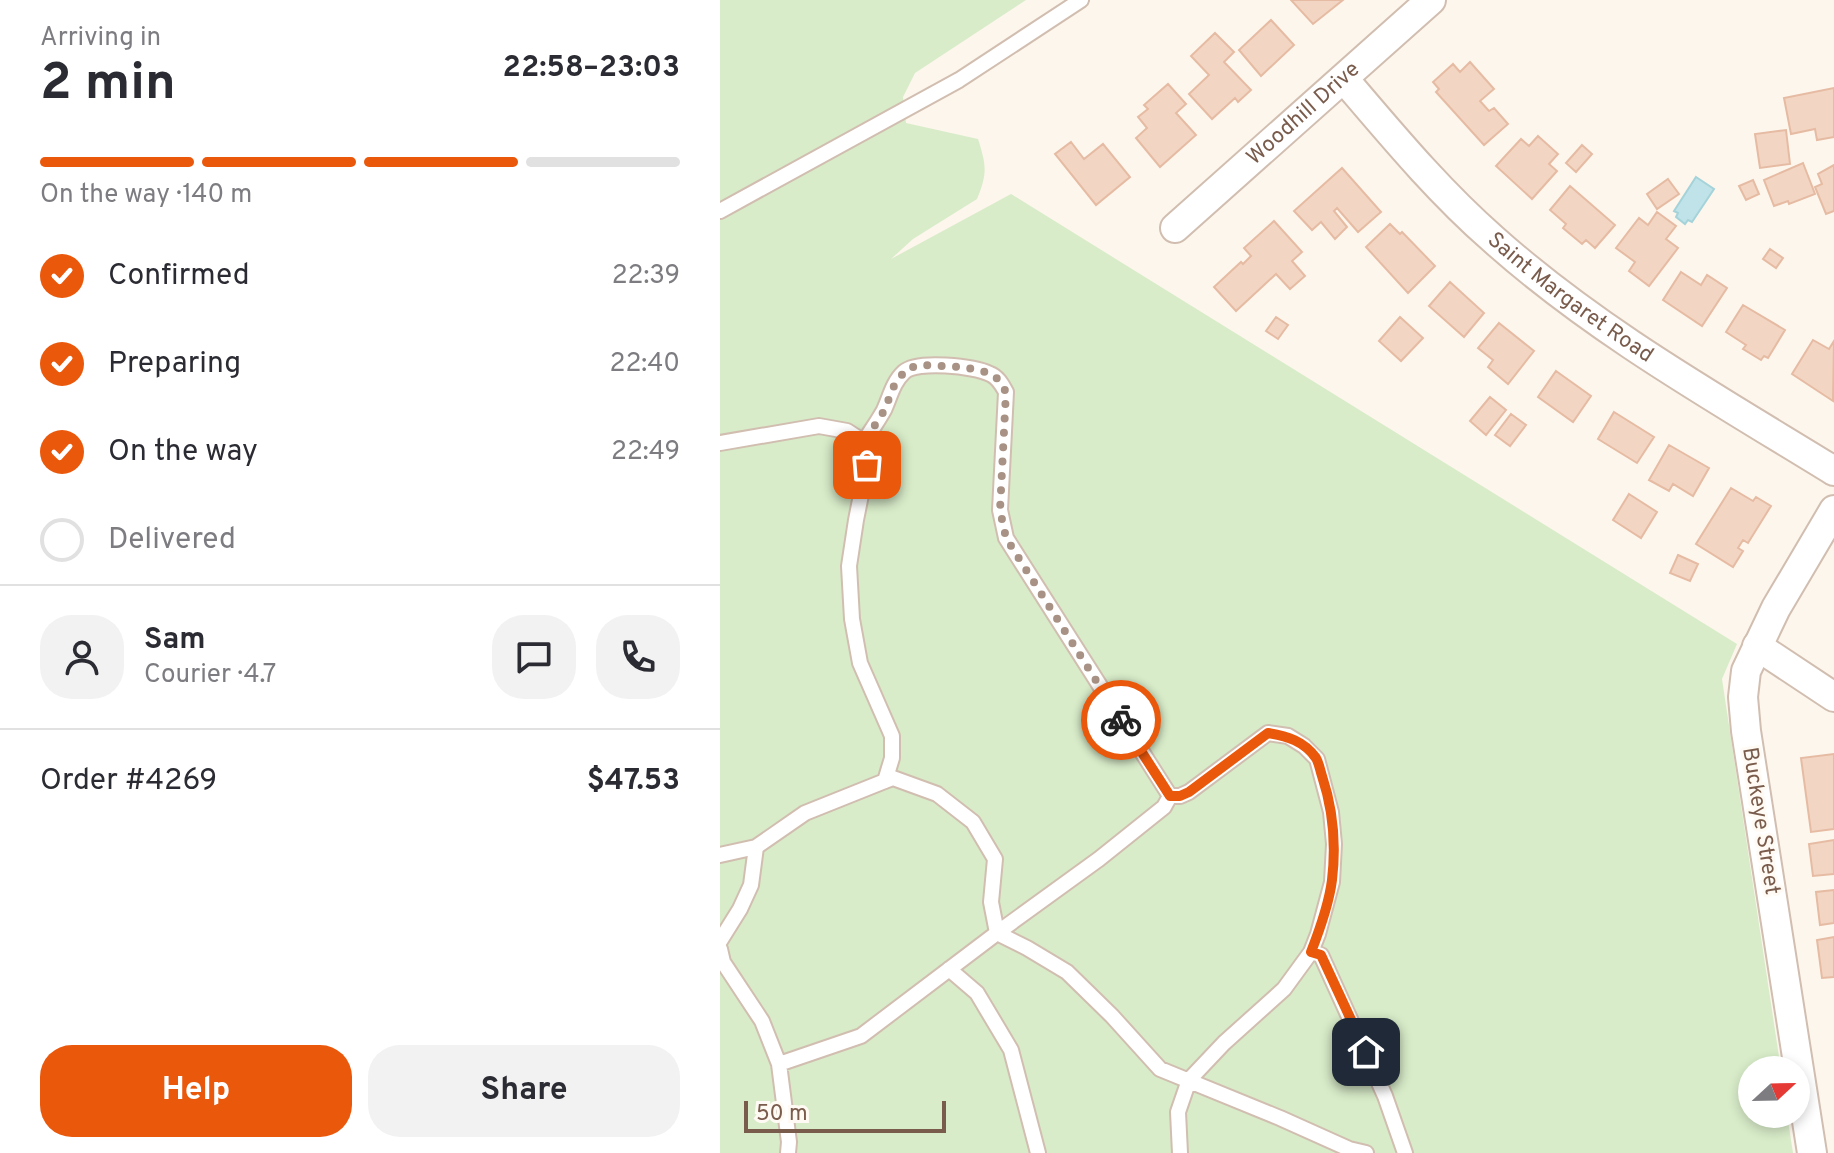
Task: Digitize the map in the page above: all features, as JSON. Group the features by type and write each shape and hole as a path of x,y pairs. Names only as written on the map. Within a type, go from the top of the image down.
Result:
{"street":[{"name":"Woodhill Drive","path":"1175,228 1431,0"},
{"name":"Saint Margaret Road","path":"1344,79 1444,192 1541,280 1593,320 1662,366 1834,471"},
{"name":"Buckeye Street","path":"1812,1153 1743,697 1746,671 1757,646 1834,510"},
{"path":"1757,646 1834,697"}],"lane":[{"path":"720,211 959,80 1081,0"},
{"path":"885,781 892,758 892,736 860,663 852,619 849,566 867,465 864,442 906,369 921,365 964,367 990,373 1006,392 1000,510 1006,538 1170,796"},
{"path":"720,443 819,426 847,431 864,442"},
{"path":"1170,796 1189,792 1268,733 1288,736 1317,759 1331,812 1334,844 1332,882 1311,952 1284,989 1224,1043 1189,1080 1178,1112 1180,1153"},
{"path":"720,855 756,847 805,813 893,778 937,794 973,822 995,859 991,902 997,933"},
{"path":"779,1064 861,1036 1099,859 1164,807 1170,796"},
{"path":"720,941 751,885 756,847"},
{"path":"997,933 1067,972 1160,1069 1349,1149 1366,1153"},
{"path":"720,949 723,962 762,1021 779,1064 788,1153"},
{"path":"1311,952 1321,955 1385,1096 1405,1153"},
{"path":"949,969 977,993 1011,1050 1038,1153"}],"green space":[{"path":"720,0 1026,0 915,73 903,97 906,123 978,139 984,175 977,199 913,239 891,259 1011,194 1737,644 1722,679 1779,1056 1738,1056 1738,1128 1789,1128 1793,1153 720,1153"}],"water":[{"path":"1696,177 1714,189 1692,222 1688,220 1685,224 1674,211"}],"building":[{"path":"1291,0 1343,0 1313,24"},
{"path":"1271,20 1294,45 1261,76 1239,50"},
{"path":"1215,33 1234,52 1224,62 1251,90 1238,102 1235,98 1212,119 1189,94 1209,75 1191,56"},
{"path":"1470,62 1494,89 1480,101 1489,111 1494,108 1508,124 1484,145 1436,92 1439,89 1433,82 1453,64 1460,72"},
{"path":"1168,84 1186,104 1176,113 1196,135 1160,167 1136,138 1147,128 1138,117 1148,109 1144,105"},
{"path":"1834,88 1834,137 1817,140 1815,129 1791,134 1784,98"},
{"path":"1786,130 1790,164 1760,168 1755,134"},
{"path":"1538,136 1558,154 1549,164 1557,171 1532,199 1496,166 1521,139 1529,146"},
{"path":"1071,142 1084,159 1103,144 1130,177 1096,205 1055,154"},
{"path":"1582,145 1592,154 1576,172 1566,163"},
{"path":"1803,163 1815,194 1774,206 1764,180"},
{"path":"1834,165 1834,211 1826,214 1815,187 1822,184 1818,174"},
{"path":"1342,168 1381,212 1358,232 1337,208 1334,211 1347,227 1335,239 1321,222 1312,230 1294,211"},
{"path":"1668,179 1679,194 1657,209 1647,194"},
{"path":"1753,180 1759,194 1746,200 1739,186"},
{"path":"1570,186 1615,225 1595,248 1586,240 1582,244 1563,228 1566,224 1550,210"},
{"path":"1657,212 1676,226 1666,239 1678,248 1649,286 1629,271 1635,262 1616,248 1639,218 1648,225"},
{"path":"1274,221 1302,252 1292,261 1305,276 1290,289 1276,274 1236,311 1214,287 1251,256 1244,248"},
{"path":"1390,224 1435,266 1408,293 1366,247"},
{"path":"1770,249 1783,258 1776,268 1763,259"},
{"path":"1681,272 1701,285 1707,275 1727,288 1702,326 1663,300"},
{"path":"1450,282 1484,313 1464,337 1429,306"},
{"path":"1743,305 1785,330 1768,358 1764,356 1761,360 1743,349 1746,345 1726,332"},
{"path":"1276,317 1288,325 1278,339 1266,331"},
{"path":"1400,317 1423,338 1401,361 1379,341"},
{"path":"1499,323 1534,351 1508,384 1488,367 1493,360 1478,348"},
{"path":"1813,340 1829,349 1834,341 1833,401 1792,374"},
{"path":"1556,371 1591,396 1573,422 1538,397"},
{"path":"1490,397 1506,410 1486,435 1470,421"},
{"path":"1614,412 1654,437 1637,463 1598,439"},
{"path":"1511,414 1526,425 1510,446 1495,435"},
{"path":"1669,445 1709,468 1693,496 1673,484 1669,491 1649,480"},
{"path":"1731,488 1753,501 1756,497 1771,506 1748,543 1743,540 1738,548 1743,551 1733,567 1696,544"},
{"path":"1629,494 1657,512 1641,538 1613,520"},
{"path":"1678,555 1698,564 1690,581 1670,573"},
{"path":"1834,754 1834,829 1811,832 1801,758"},
{"path":"1834,840 1834,874 1813,876 1809,844"},
{"path":"1834,890 1834,923 1820,925 1816,892"},
{"path":"1834,937 1834,977 1822,978 1817,940"}],"way so far":[{"path":"867,465 864,442 906,369 921,365 964,367 990,373 999,380 1006,392 1000,510 1006,538 1121,720"}],"route":[{"path":"1121,720 1170,796 1189,792 1268,733 1288,736 1317,759 1331,812 1334,844 1332,882 1311,952 1321,955 1366,1052"}]}
